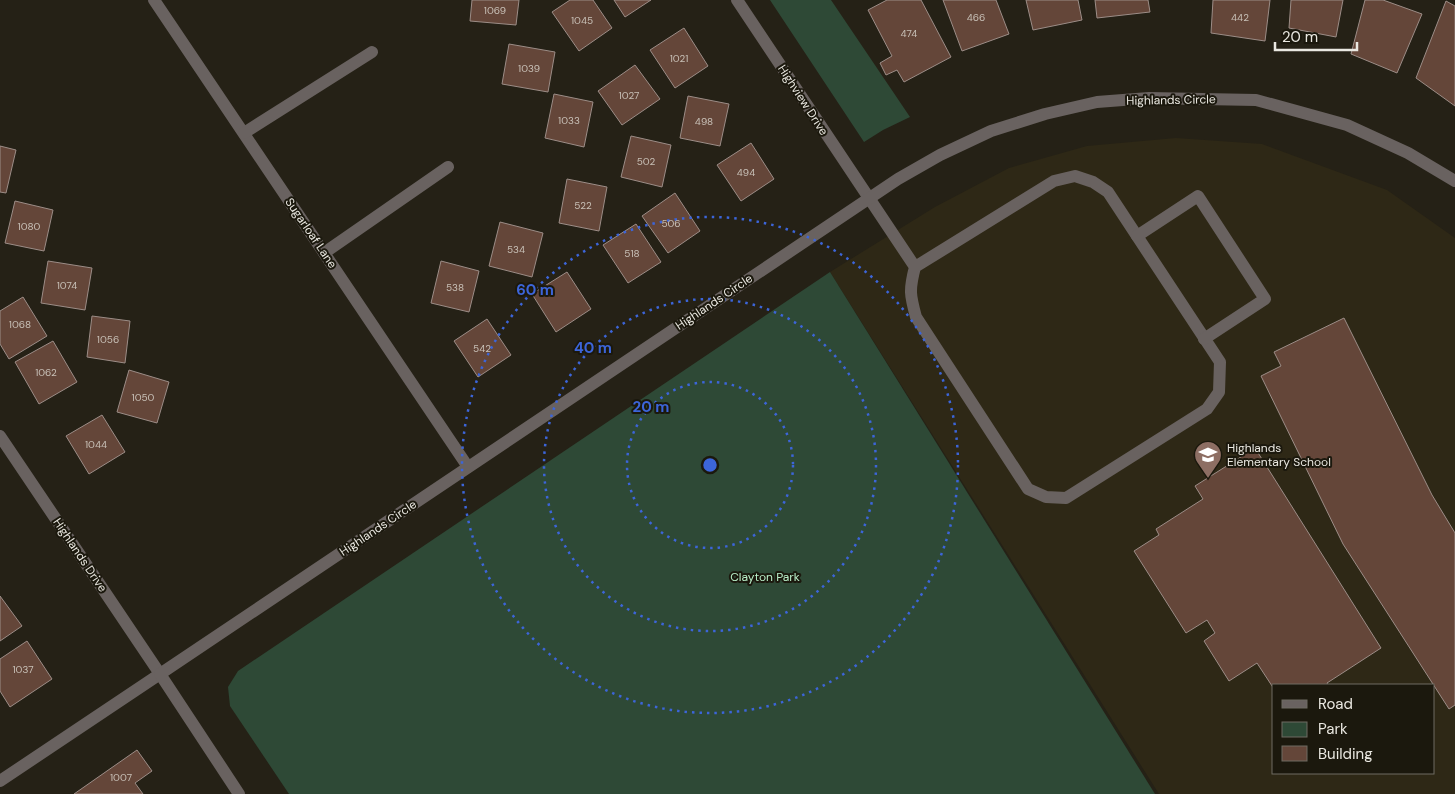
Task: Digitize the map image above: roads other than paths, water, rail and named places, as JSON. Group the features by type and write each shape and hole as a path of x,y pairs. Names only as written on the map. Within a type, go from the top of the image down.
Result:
{"street":[{"name":"Sugarloaf Lane","path":"154,0 468,466"},
{"name":"Highview Drive","path":"737,0 915,267"},
{"path":"244,133 372,52"},
{"name":"Highlands Circle","path":"0,781 898,179 940,155 991,131 1045,114 1097,102 1149,98 1256,100 1347,125 1408,153 1455,181"},
{"path":"324,252 448,167"},
{"path":"1075,176 1093,182 1108,192 1136,236 1220,362 1219,392 1206,409 1066,498 1046,497 1028,489 916,317 911,300 910,285 915,267 1054,181 1075,176"},
{"path":"1136,236 1198,196 1265,299 1204,339"},
{"name":"Highlands Drive","path":"0,436 160,674"},
{"path":"160,674 238,794"}],"place":[{"name":"Highlands Elementary School","path":"1208,479"}],"park label":[{"name":"Clayton Park","path":"765,577"}]}
